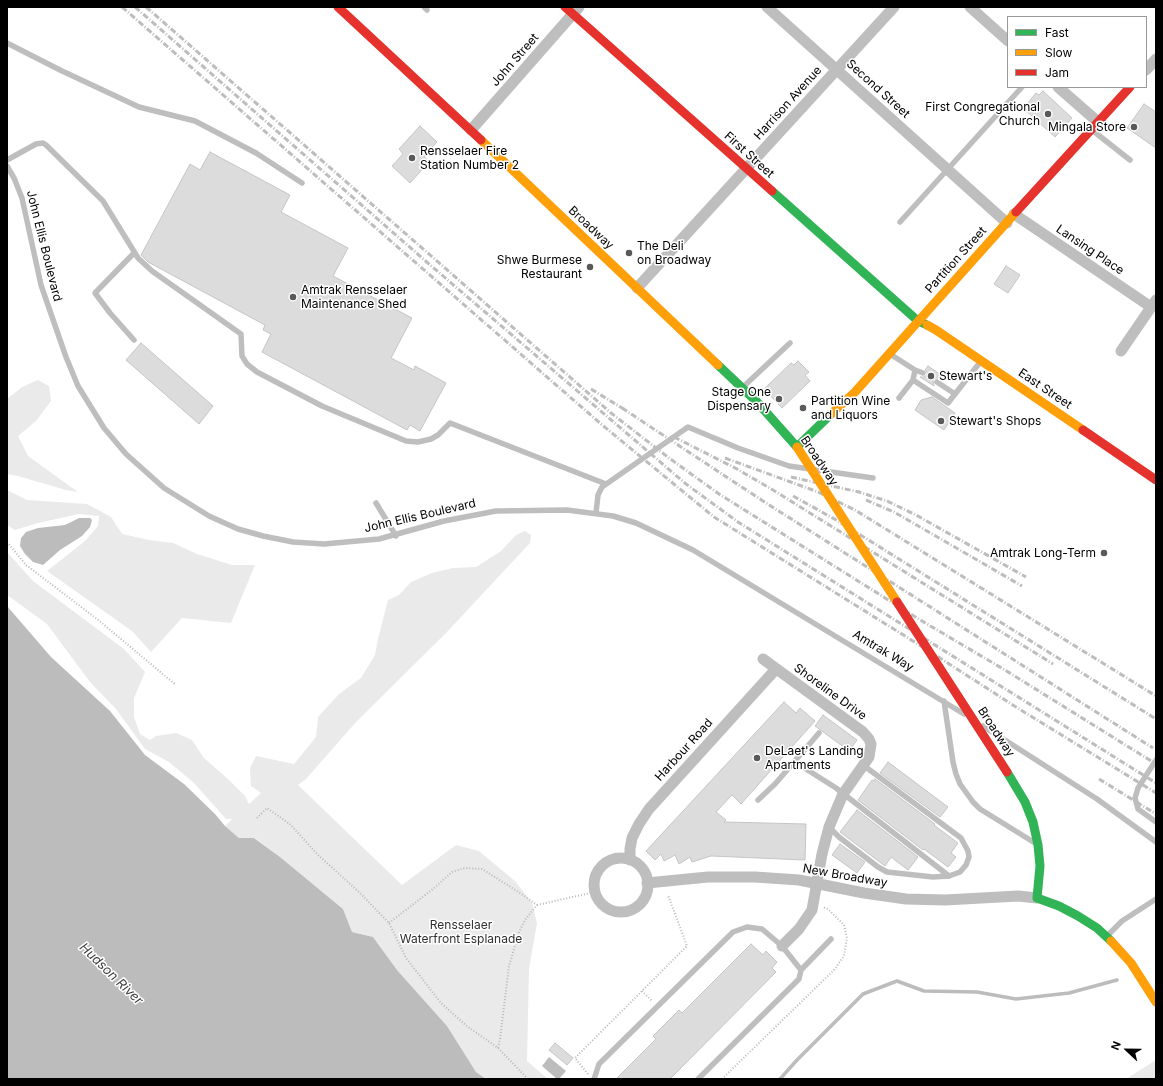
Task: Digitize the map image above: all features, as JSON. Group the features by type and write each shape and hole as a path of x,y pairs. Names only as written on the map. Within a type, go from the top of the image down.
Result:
{"street":[{"name":"Broadway","path":"338,7 471,130 742,388 775,421 797,448 1007,772 1030,812 1038,845 1040,877 1037,898"},
{"name":"Second Street","path":"767,7 948,170 1010,218"},
{"name":"Harrison Avenue","path":"637,288 894,7"},
{"path":"970,7 1007,40"},
{"name":"John Street","path":"471,130 572,9"},
{"name":"First Street","path":"572,9 746,168 918,321"},
{"path":"1147,69 1156,59"},
{"path":"1059,88 1095,126"},
{"name":"Partition Street","path":"797,448 843,405 1010,218 1129,88"},
{"name":"Lansing Place","path":"1010,218 1154,304"},
{"path":"1121,351 1154,304"},
{"name":"East Street","path":"918,321 936,330 1156,480"},
{"name":"Shoreline Drive","path":"763,659 866,736 869,740 871,748 869,757 843,794 829,827 822,854 814,905 810,914 799,929 782,946"},
{"name":"Harbour Road","path":"630,860 632,838 649,809 776,669"},
{"path":"619,858 630,860 642,868 648,883 646,894 641,904 624,912 617,912 604,906 600,902 595,892 595,879 597,874 609,861 619,858"},
{"name":"New Broadway","path":"648,883 708,877 739,876 784,879 912,900 945,900 1018,896 1037,898"},
{"path":"1037,898 1059,906 1078,916 1107,936 1131,963 1156,1002"}],"lane":[{"path":"7,43 138,107 195,121 256,153 302,183"},
{"path":"900,222 1021,88"},
{"path":"1095,126 1130,160"},
{"path":"7,160 36,144 43,143 46,145 103,201 138,258 152,271 241,334 242,356 251,368 322,406 398,439 418,442 438,435 450,423 606,484"},
{"name":"John Ellis Boulevard","path":"7,166 16,182 22,198 41,285 72,373 86,400 114,441 139,466 178,498 209,516 238,529 263,536 293,542 324,544 360,542 396,536 444,521 496,511 552,509 596,513 625,519 649,529"},
{"path":"134,253 95,293 101,303 134,340"},
{"path":"742,388 790,343"},
{"path":"890,354 915,370 923,373"},
{"path":"913,380 948,403 982,361"},
{"path":"899,398 913,380 915,370"},
{"path":"937,382 955,394"},
{"path":"596,513 598,495 600,490 606,484 688,427 738,448 789,466 873,478"},
{"path":"376,503 396,536"},
{"name":"Amtrak Way","path":"649,529 680,543 709,559 944,701 1097,799 1156,842"},
{"path":"944,701 953,762 956,774 964,789 973,802 980,808 1038,845"},
{"path":"758,800 775,784 819,733"},
{"path":"1156,760 1138,788 1135,798 1138,809 1156,822"},
{"path":"795,762 833,785 950,876"},
{"path":"829,827 839,837 886,872 933,877 950,876 960,872 966,865 969,856 968,851 964,842 957,835 863,766"},
{"path":"1107,936 1122,921 1156,900"},
{"path":"592,1078 599,1064 733,932 747,927 762,929 782,946 801,970"},
{"path":"698,1079 799,980 801,970 831,939"}],"path":[{"path":"7,542 26,565 97,619 176,685"},
{"path":"257,818 267,808 291,826 317,854 360,893 389,923 406,958 441,1003 468,1027 498,1048 528,1079"},
{"path":"389,923 433,889 452,872 465,868 482,869 517,890 537,905"},
{"path":"498,1048 509,966 519,932 525,920 537,905 595,892"},
{"path":"592,1078 575,1058 686,946 668,895"},
{"path":"642,991 658,1006"}],"green space":[{"path":"38,380 49,386 51,401 36,421 18,436 28,456 78,492 7,474 7,399 22,387"},
{"path":"7,490 27,500 87,504 111,517 122,534 149,540 173,543 197,554 232,565 255,565 231,623 182,618 151,652 132,631 47,571 85,541 98,526 99,516 79,514 38,523 15,530 7,525"},
{"name":"Rensselaer Waterfront Esplanade","path":"525,531 531,535 530,543 446,633 356,722 306,779 298,785 402,885 456,845 479,851 516,882 532,903 537,923 529,969 527,1061 548,1079 486,1079 476,1072 447,1026 397,970 373,937 352,932 343,909 255,838 239,838 225,826 232,819 226,819 194,783 169,762 145,749 116,709 90,682 47,624 7,595 7,552 33,581 124,649 145,672 134,698 134,717 140,734 150,740 156,736 176,733 192,740 204,758 245,796 249,804 261,793 251,786 250,768 256,756 294,764 316,737 318,717 339,694 361,678 375,655 388,600 399,595 411,582 432,573 453,568 476,567 501,551 516,535"},
{"path":"1156,1060 1156,1079 1126,1079"}],"water":[{"path":"79,518 90,518 92,520 90,527 82,536 60,550 43,565 33,562 20,546 21,538 26,532 38,528 65,525"},
{"name":"Hudson River","path":"7,606 51,657 110,711 145,755 184,784 215,814 225,826 239,838 254,838 280,857 343,909 352,932 373,937 397,970 447,1026 476,1072 486,1079 7,1079"},
{"path":"549,1057 566,1071 559,1079 557,1079 542,1066"}],"building":[{"name":"First Congregational Church","path":"1043,91 1072,118 1055,137 1025,110 1029,105 1027,104 1036,93 1039,95"},
{"path":"1144,104 1156,112 1156,148 1127,128"},
{"name":"Rensselaer Fire Station Number 2","path":"420,126 437,142 424,156 429,162 410,183 392,166 403,154 399,149"},
{"name":"Amtrak Rensselaer Maintenance Shed","path":"210,152 290,195 281,212 348,248 333,276 412,318 391,358 414,370 415,366 446,383 420,431 410,425 407,430 262,352 271,334 263,330 265,325 148,262 141,255 190,164 200,170"},
{"path":"1006,266 1020,275 1008,293 994,284"},
{"path":"141,343 213,406 199,424 126,360"},
{"path":"798,361 809,372 805,375 810,381 782,408 764,389 791,363 794,365"},
{"name":"Stewart's","path":"928,366 941,375 939,378 935,378 933,380 934,386 920,377 927,375 925,370"},
{"name":"Stewart's Shops","path":"932,397 955,413 944,430 915,410 921,400"},
{"name":"DeLaet's Landing Apartments","path":"784,702 796,713 800,708 815,721 741,804 732,795 716,812 726,820 724,822 806,824 805,860 711,856 692,862 690,857 679,864 675,855 664,861 661,854 655,860 646,851"},
{"path":"823,715 857,740 849,751 815,726"},
{"path":"888,762 948,807 940,817 880,773"},
{"path":"875,779 958,843 951,853 956,857 948,867 924,849 923,850 858,800 872,780 874,781"},
{"path":"857,810 918,857 908,870 891,857 885,866 840,832"},
{"path":"840,844 865,862 857,873 832,855"},
{"path":"751,944 763,955 766,951 777,962 772,968 776,972 670,1079 616,1079 656,1039 653,1036 679,1010 682,1013"},
{"path":"555,1043 573,1058 567,1065 549,1050"}],"waterway":[{"path":"780,1079 863,994 897,981 924,991 977,992 1016,999 1069,993 1117,980"}],"railway":[{"path":"122,7 601,424 714,517 1016,707 1156,793"},
{"path":"135,7 429,264 686,484 738,522 1156,783"},
{"path":"146,7 611,413 669,458 719,494 922,621 1005,670 1156,764"},
{"path":"591,389 627,411"},
{"path":"622,408 766,503 1153,748"},
{"path":"674,437 737,469 773,490 1053,664"},
{"path":"725,458 818,492 855,510 1156,696"},
{"path":"791,477 859,492 887,501 916,515 1026,577"},
{"path":"793,496 838,521 1156,719"},
{"path":"866,500 894,512 1022,586"},
{"path":"1099,779 1156,814"}],"traffic: fast":[{"path":"772,191 918,321 927,325"},
{"path":"718,365 757,402 797,447 831,414"},
{"path":"1007,772 1025,802 1033,822 1038,845 1040,866 1037,898 1059,906 1078,916 1097,928 1111,941"}],"traffic: slow":[{"path":"481,140 718,365"},
{"path":"831,414 855,392 1016,212"},
{"path":"927,325 1083,430"},
{"path":"797,447 897,602"},
{"path":"1111,941 1131,963 1156,1002"}],"traffic: jam":[{"path":"338,7 481,140"},
{"path":"565,7 772,191"},
{"path":"1016,212 1129,88"},
{"path":"1083,430 1156,480"},
{"path":"897,602 1007,772"}],"place":[{"name":"First Congregational Church","path":"1048,114"},
{"name":"Mingala Store","path":"1134,127"},
{"name":"Rensselaer Fire Station Number 2","path":"412,158"},
{"name":"The Deli on Broadway","path":"629,253"},
{"name":"Shwe Burmese Restaurant","path":"590,267"},
{"name":"Amtrak Rensselaer Maintenance Shed","path":"293,297"},
{"name":"Stewart's","path":"931,376"},
{"name":"Stage One Dispensary","path":"779,399"},
{"name":"Partition Wine and Liquors","path":"803,408"},
{"name":"Stewart's Shops","path":"941,421"},
{"name":"Amtrak Long-Term","path":"1104,553"},
{"name":"DeLaet's Landing Apartments","path":"757,758"}]}
